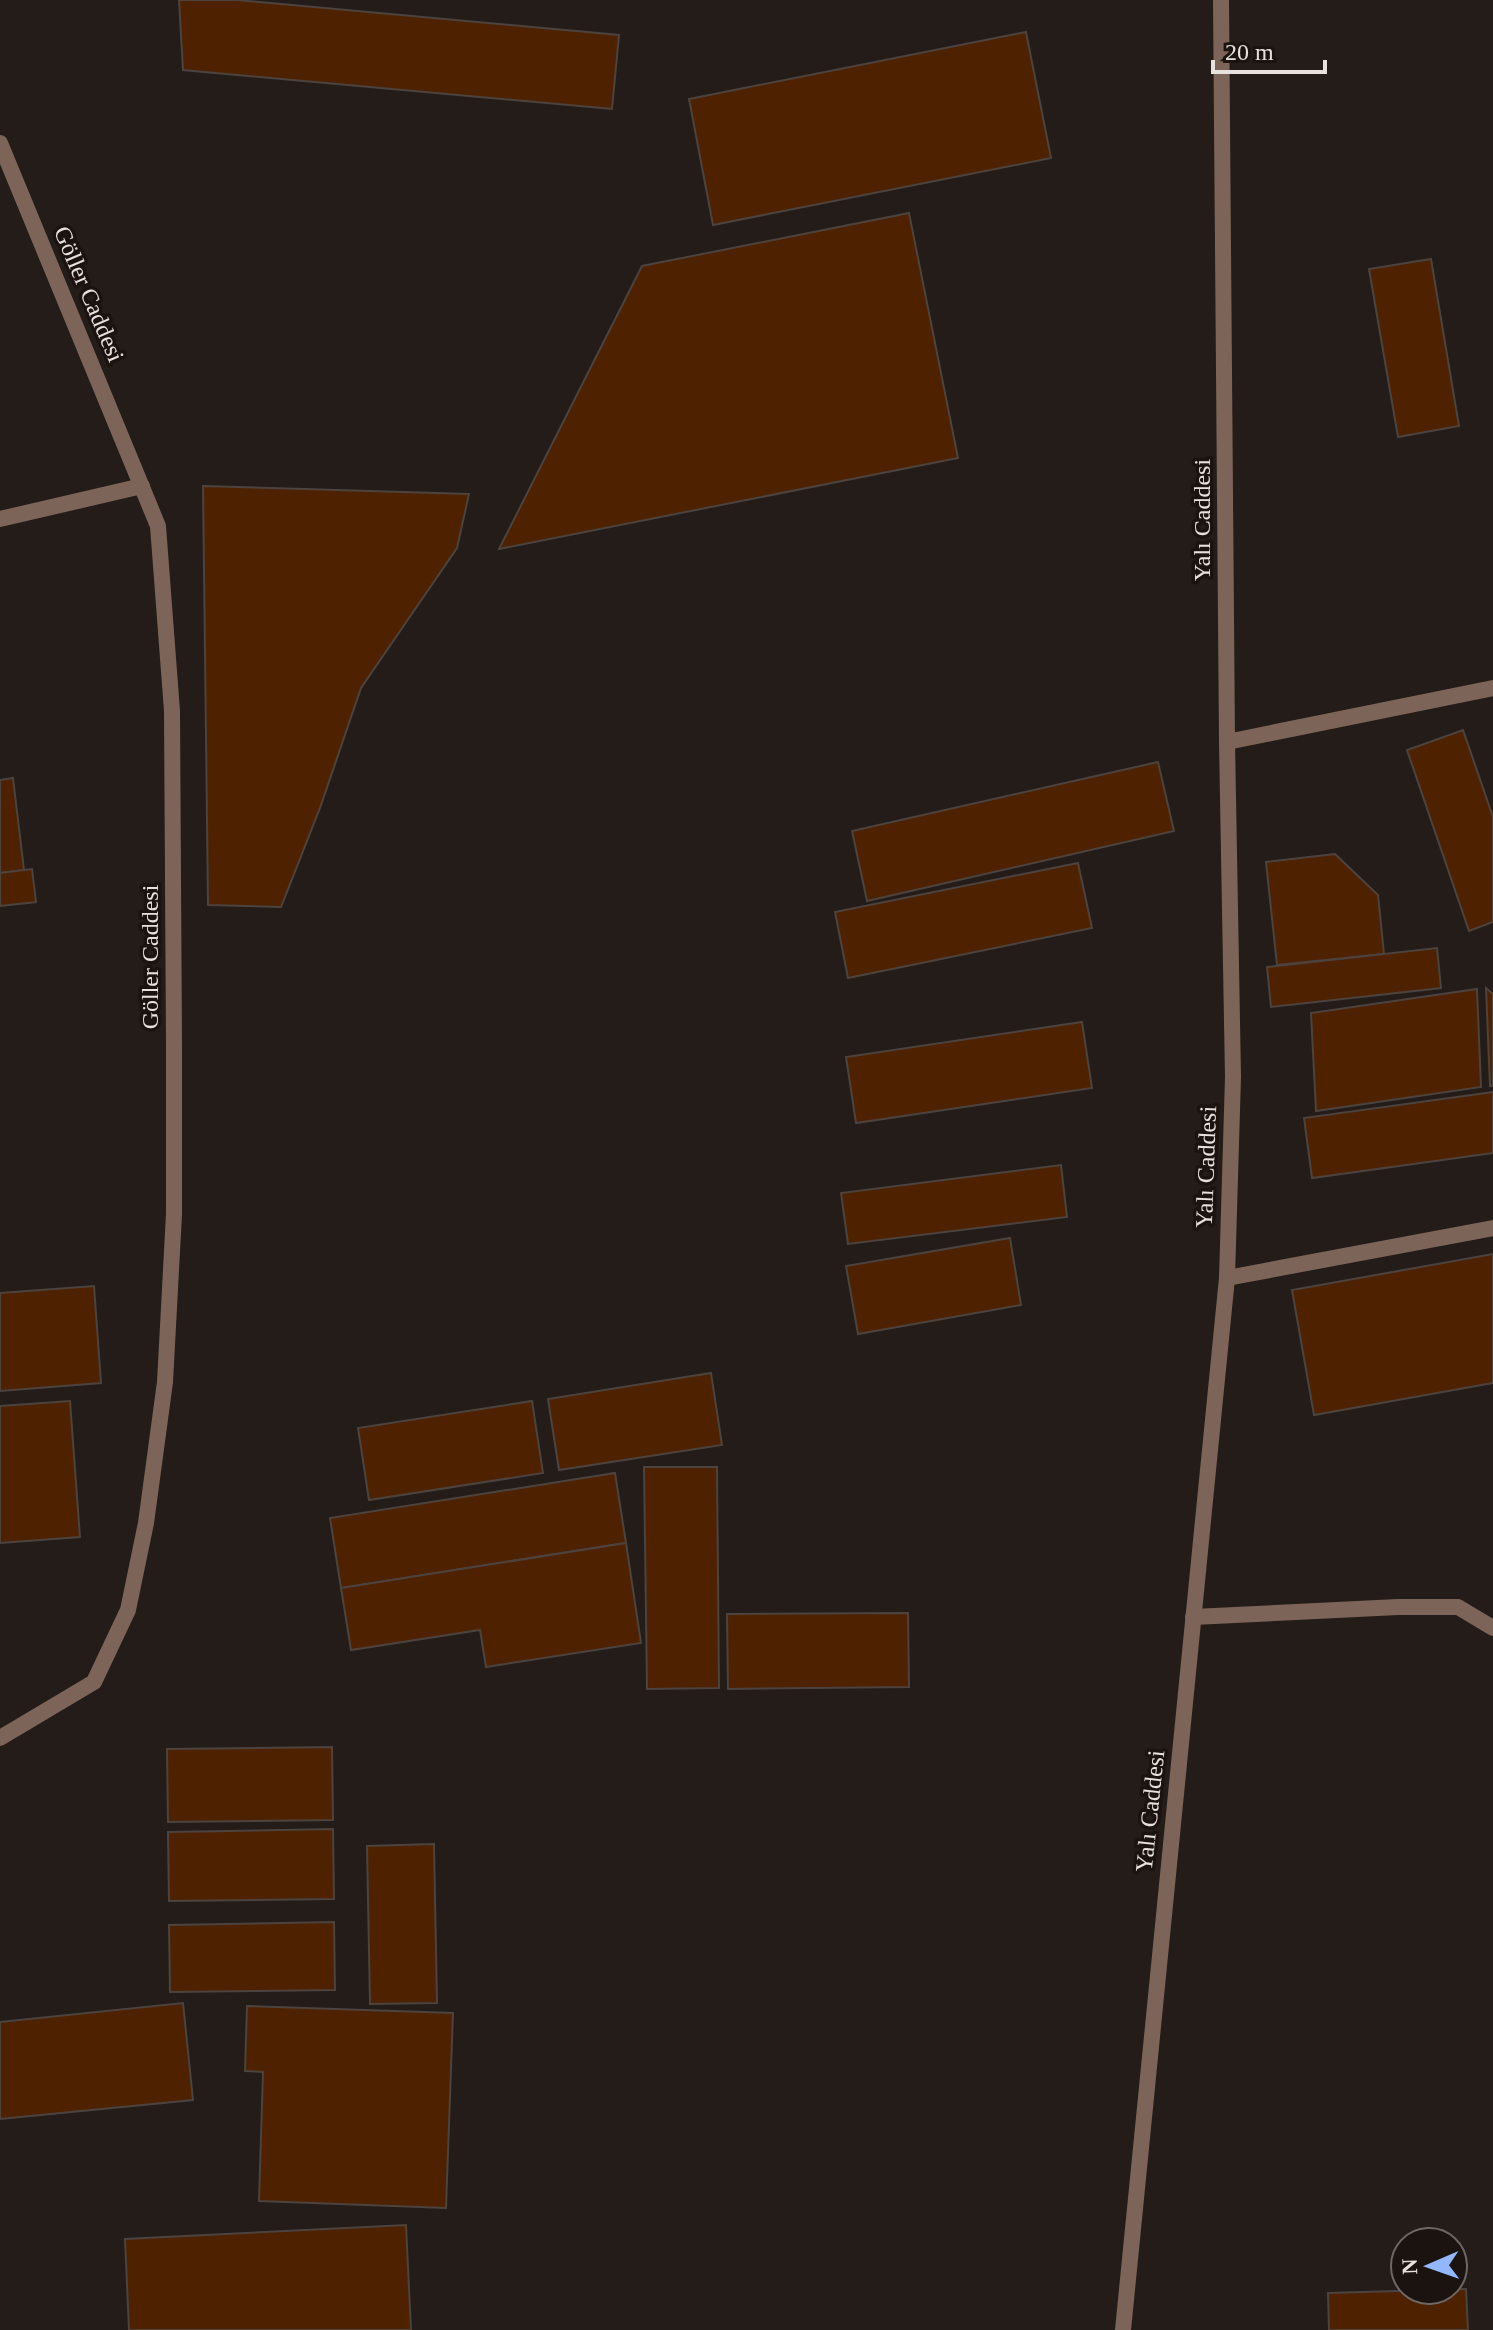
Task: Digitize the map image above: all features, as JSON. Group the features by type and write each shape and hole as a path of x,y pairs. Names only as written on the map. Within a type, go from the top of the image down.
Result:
{"street":[{"name":"Yalı Caddesi","path":"1123,2330 1227,1278 1233,1077 1221,0"},
{"name":"Göller Caddesi","path":"0,143 158,526 172,711 174,1214 165,1382 146,1523 128,1610 94,1682 0,1738"},
{"path":"0,519 142,486"},
{"path":"1227,742 1493,688"},
{"path":"1227,1278 1493,1228"},
{"path":"1193,1617 1458,1607 1493,1628"}],"building":[{"path":"179,0 237,0 619,35 612,109 183,70"},
{"path":"1026,32 1051,158 713,225 689,99"},
{"path":"909,213 958,458 499,549 642,266"},
{"path":"1431,259 1459,426 1398,437 1369,269"},
{"path":"203,486 469,494 457,548 361,688 320,808 281,907 208,905"},
{"path":"1463,730 1493,817 1493,922 1469,931 1407,750"},
{"path":"1158,762 1174,831 867,901 852,831"},
{"path":"13,778 24,870 0,873 0,780"},
{"path":"1335,854 1378,895 1384,954 1277,965 1266,862"},
{"path":"1078,863 1092,928 848,978 835,912"},
{"path":"32,869 36,902 0,906 0,873"},
{"path":"1437,948 1441,988 1271,1007 1267,967"},
{"path":"1486,988 1493,994 1493,1086 1490,1086"},
{"path":"1477,989 1481,1087 1316,1111 1311,1013"},
{"path":"1082,1022 1092,1088 856,1123 846,1057"},
{"path":"1493,1092 1493,1153 1312,1178 1304,1118"},
{"path":"1061,1165 1067,1217 848,1244 841,1193"},
{"path":"1010,1238 1021,1305 858,1334 846,1266"},
{"path":"1493,1254 1493,1383 1314,1415 1292,1290"},
{"path":"94,1286 101,1383 0,1391 0,1293"},
{"path":"711,1373 722,1445 559,1470 548,1399"},
{"path":"70,1401 80,1537 0,1543 0,1406"},
{"path":"532,1401 543,1473 369,1500 358,1428"},
{"path":"644,1467 717,1467 719,1688 647,1689"},
{"path":"615,1473 626,1543 341,1588 330,1518"},
{"path":"626,1543 641,1643 486,1667 480,1630 351,1650 341,1588"},
{"path":"908,1613 909,1687 728,1689 727,1614"},
{"path":"332,1747 333,1820 168,1822 167,1749"},
{"path":"333,1829 334,1899 169,1901 168,1832"},
{"path":"434,1844 437,2003 370,2004 367,1846"},
{"path":"334,1922 335,1990 170,1992 169,1925"},
{"path":"183,2003 193,2100 0,2119 0,2022"},
{"path":"247,2006 453,2013 446,2208 259,2201 263,2072 245,2071"},
{"path":"406,2225 411,2330 129,2330 125,2239"},
{"path":"1389,2291 1389,2306 1467,2306 1468,2330 1329,2330 1328,2293"}]}
